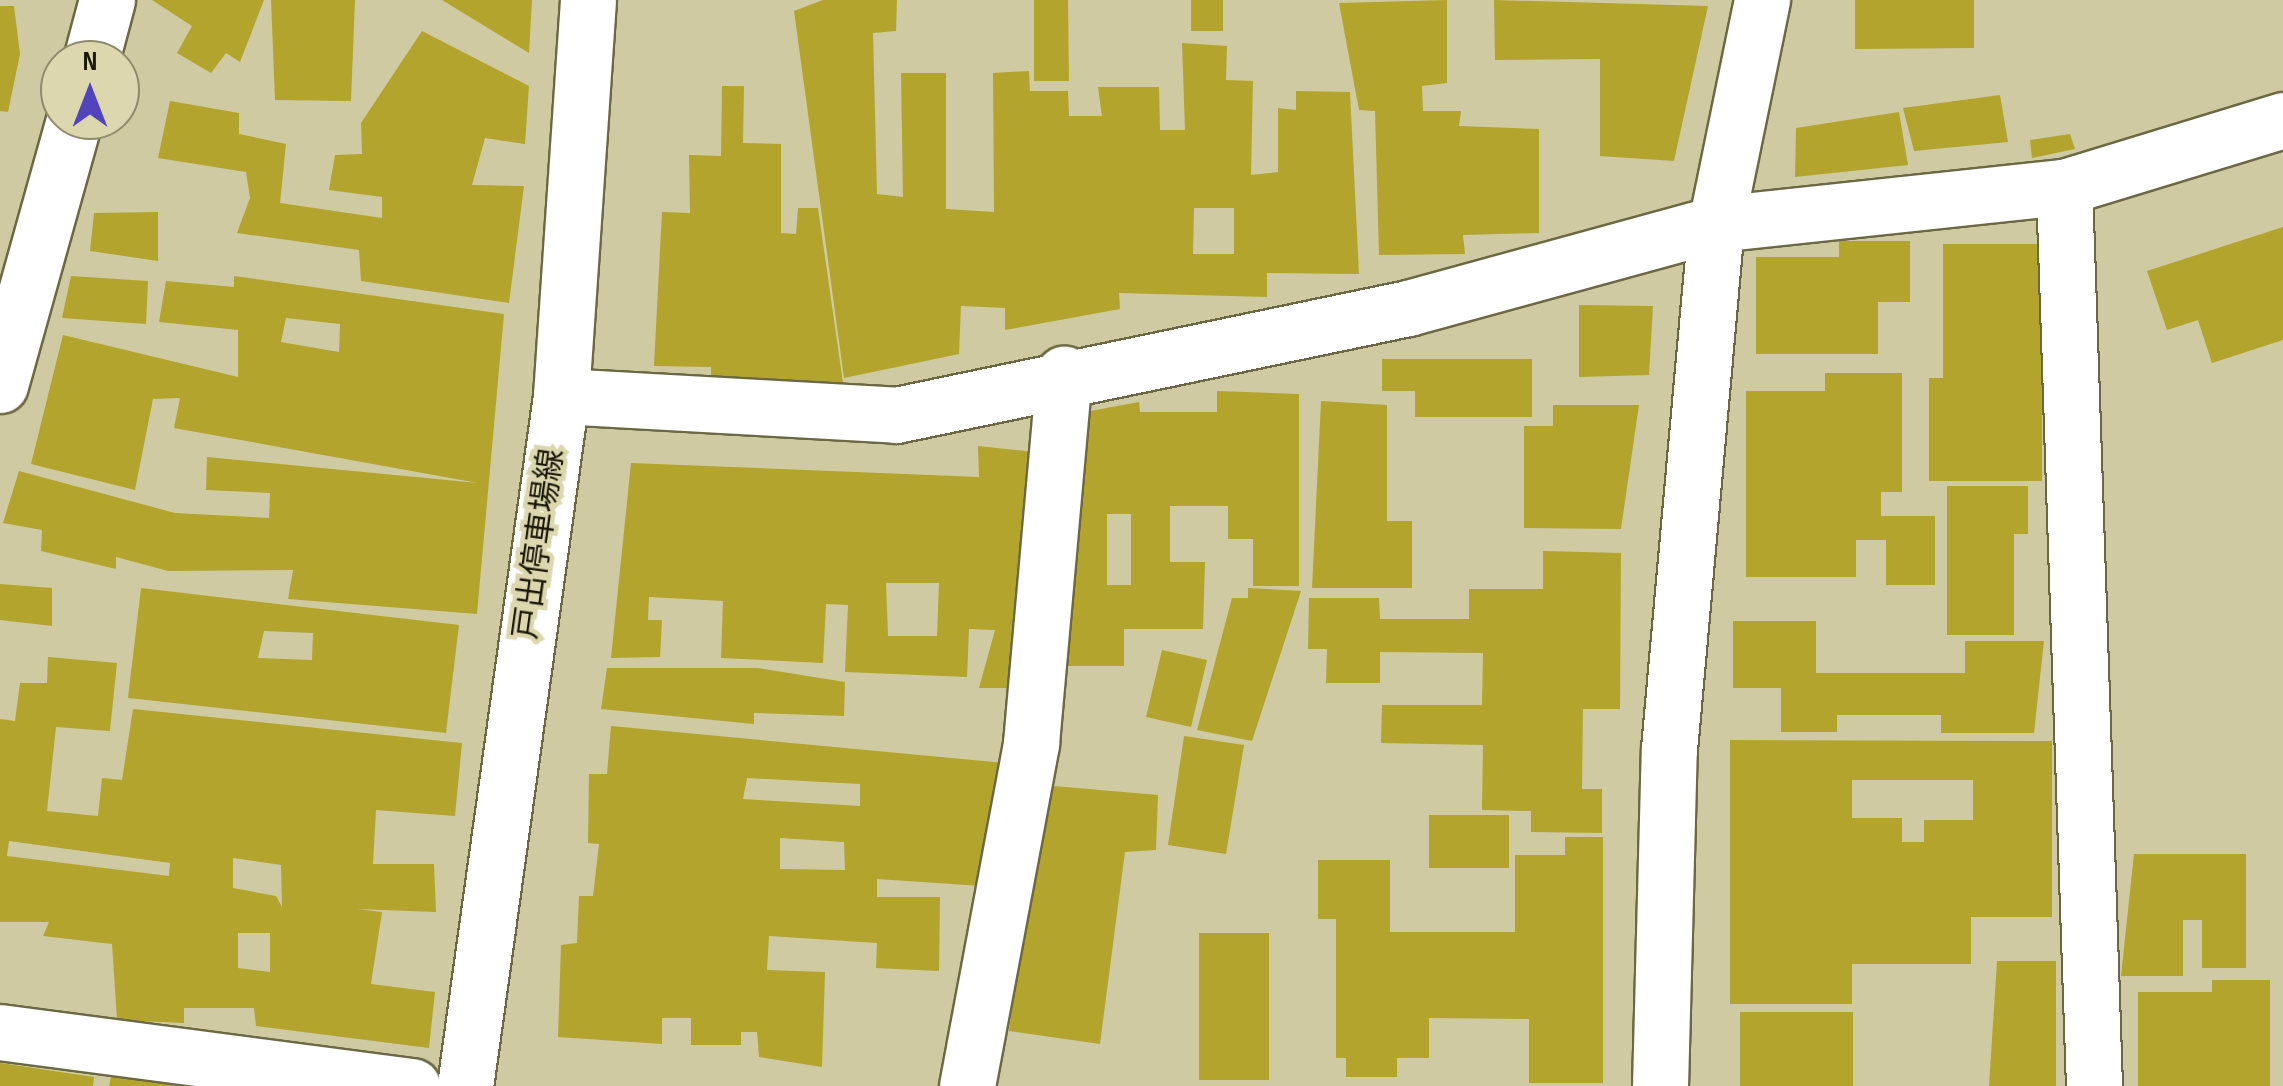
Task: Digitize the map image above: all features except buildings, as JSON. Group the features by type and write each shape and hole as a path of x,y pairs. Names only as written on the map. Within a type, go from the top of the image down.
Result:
{"street":[{"path":"97,40 108,0"},
{"name":"戸出停車場線","path":"465,1086 561,396 588,0"},
{"path":"1660,1086 1669,750 1716,224 1762,0"},
{"path":"561,396 896,415 1064,373 1408,308 1716,224 2064,187 2283,120"},
{"path":"0,385 68,140"},
{"path":"2064,187 2094,1086"},
{"path":"967,1086 1031,743 1064,373"},
{"path":"0,1032 412,1086"}]}
